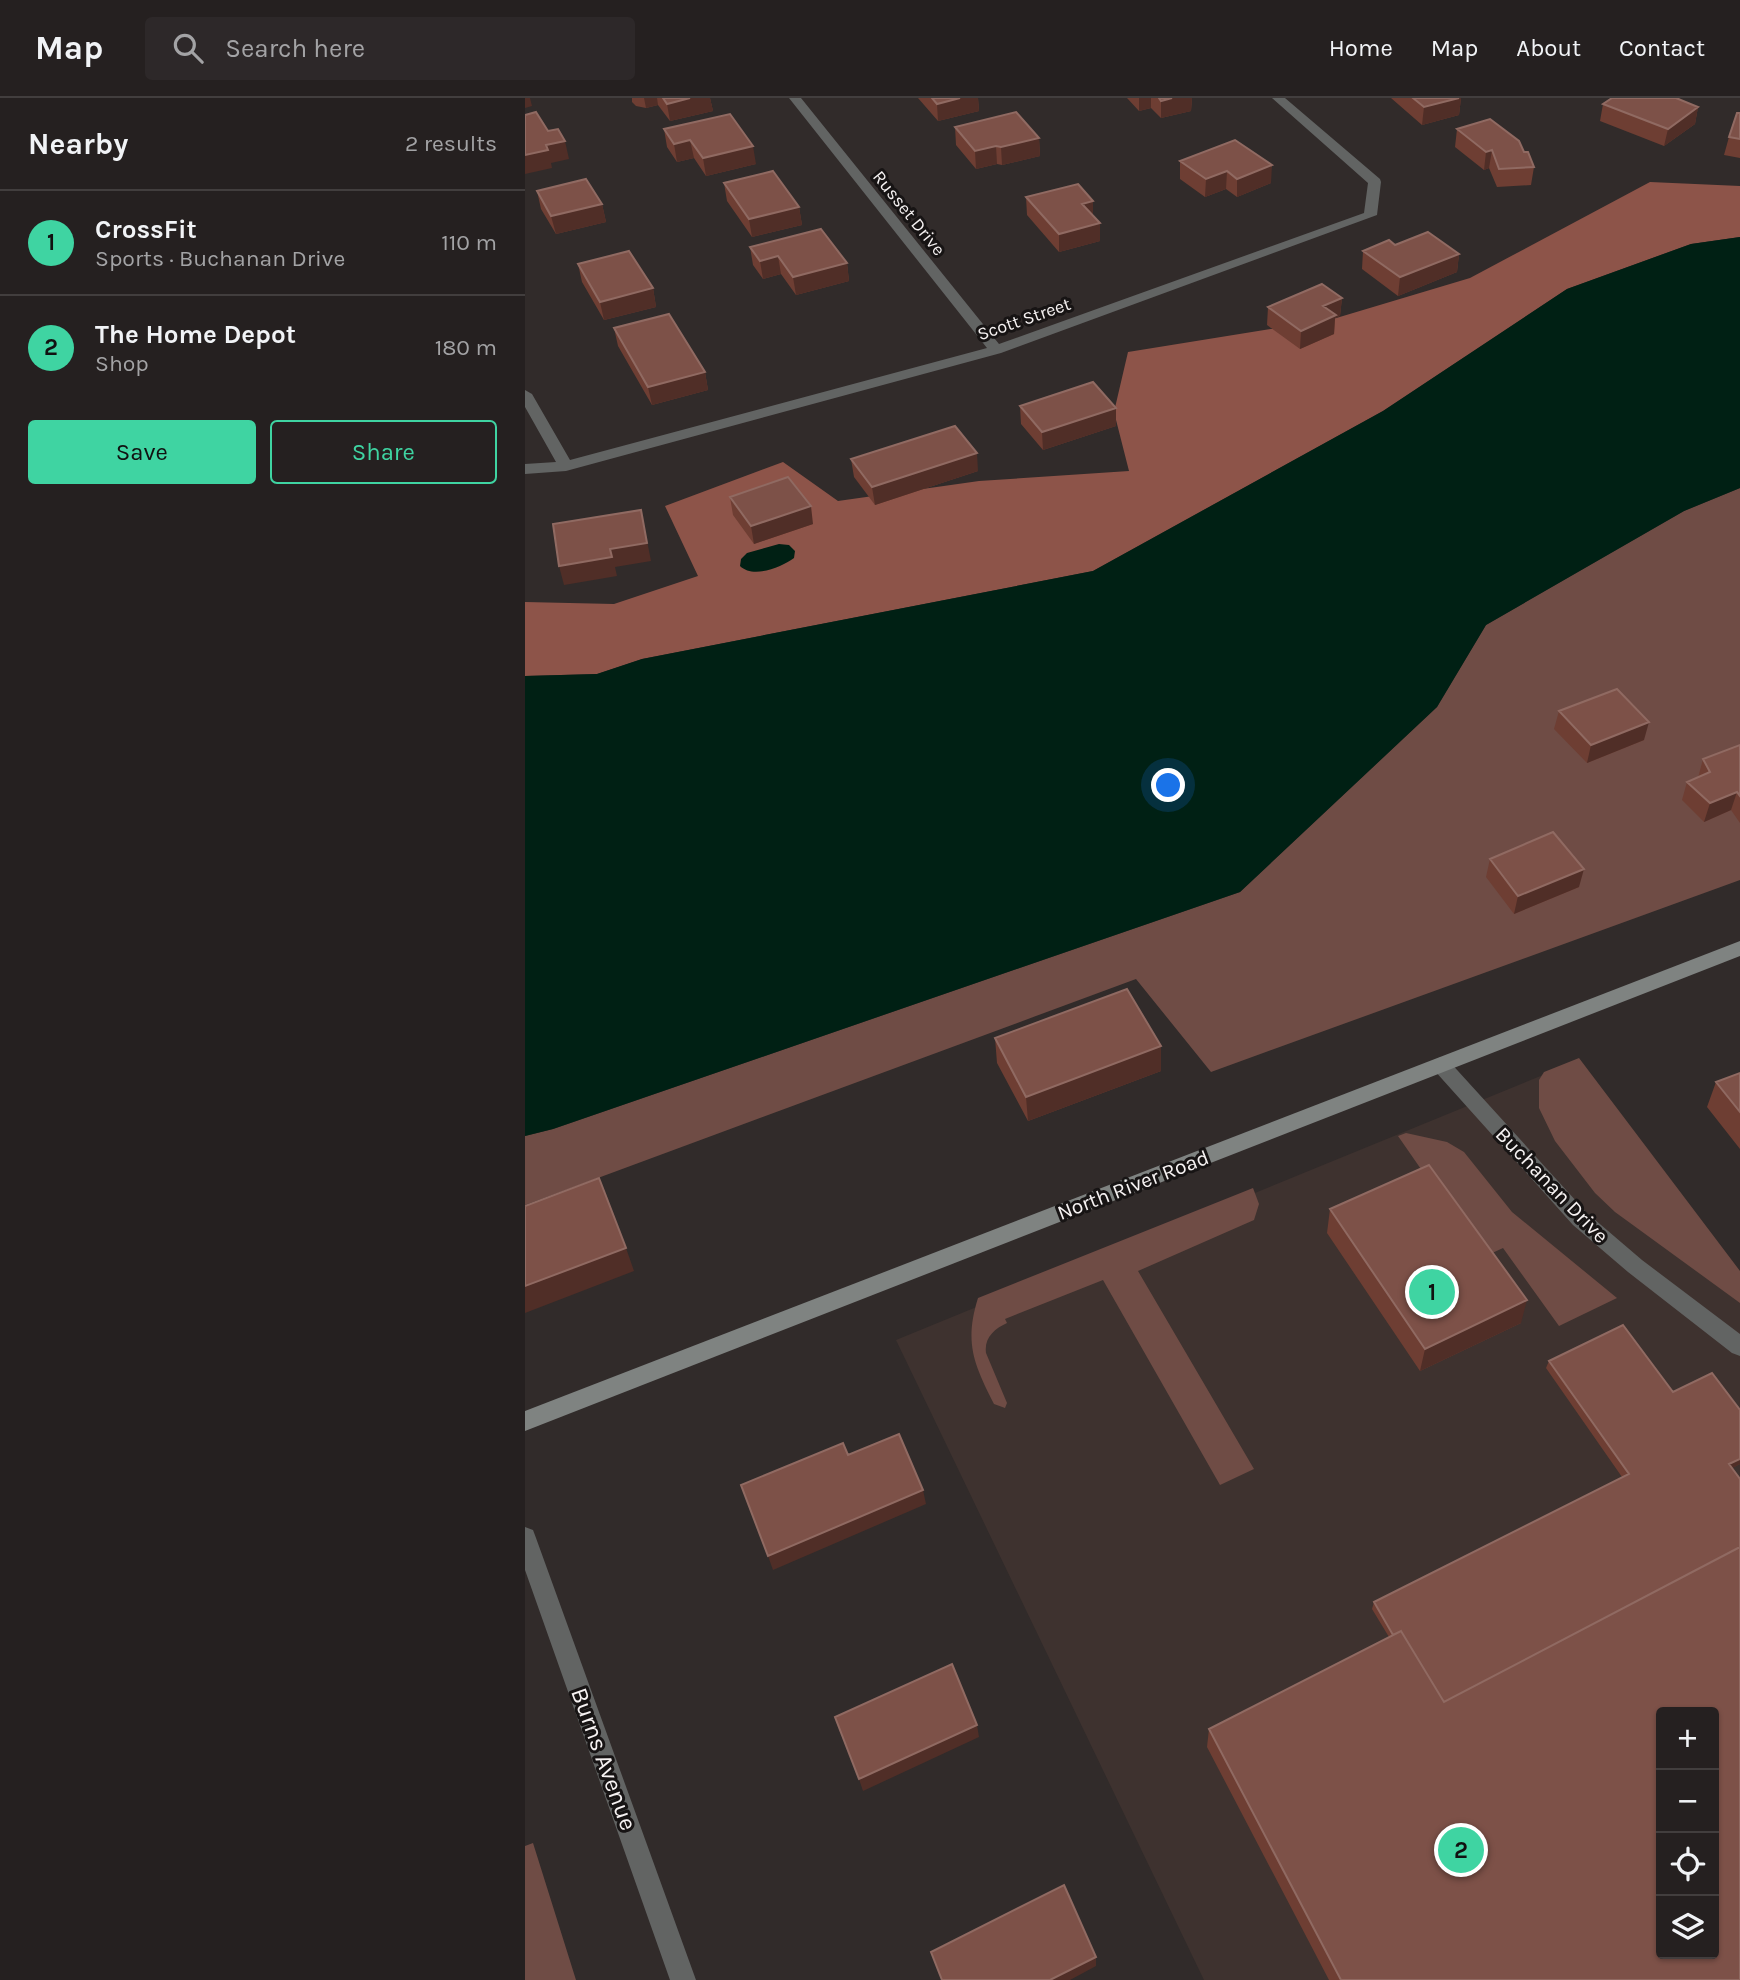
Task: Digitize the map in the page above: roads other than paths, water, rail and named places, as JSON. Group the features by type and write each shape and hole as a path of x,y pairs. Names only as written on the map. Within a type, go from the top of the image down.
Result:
{"main road":[{"name":"North River Road","path":"525,1422 1740,948"}],"street":[{"name":"Russet Drive","path":"795,98 996,350"},
{"name":"Scott Street","path":"525,469 566,466 996,350 1370,215 1375,182 1278,98"},
{"path":"525,394 566,466"},
{"name":"Buchanan Drive","path":"1441,1065 1580,1219 1635,1266 1740,1346"},
{"name":"Burns Avenue","path":"525,1538 683,1980"}],"place":[{"name":"CrossFit","path":"1432,1292"},
{"name":"The Home Depot","path":"1461,1850"}]}
